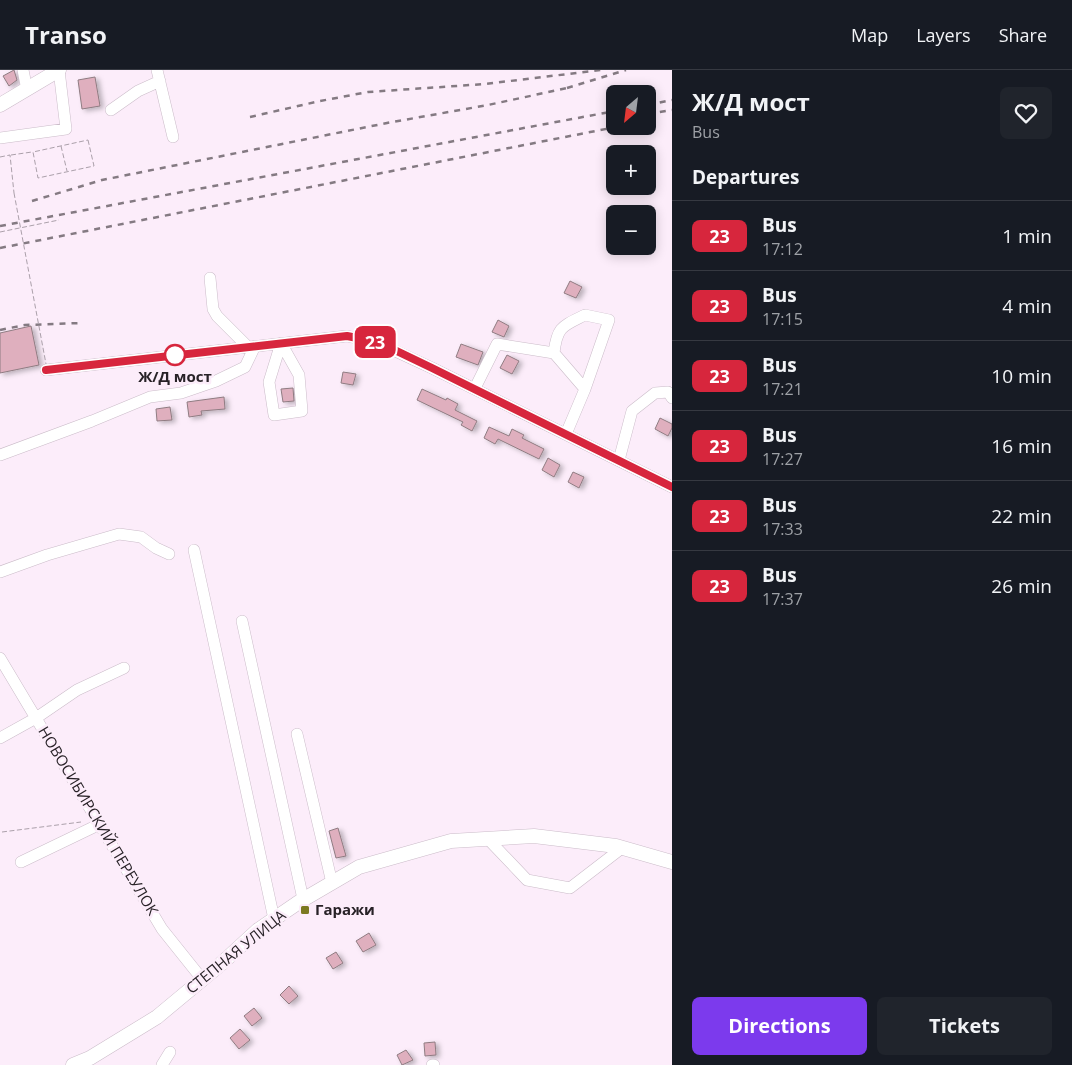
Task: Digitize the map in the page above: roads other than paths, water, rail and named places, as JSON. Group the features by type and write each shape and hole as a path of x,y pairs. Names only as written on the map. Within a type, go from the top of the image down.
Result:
{"main road":[{"path":"0,105 59,70"},
{"name":"СТЕПНАЯ УЛИЦА","path":"73,1065 90,1058 157,1017 258,930 303,899 359,867 452,841 534,836 622,848 672,862"}],"street":[{"path":"23,70 27,90"},
{"path":"0,138 66,129 59,70"},
{"path":"111,110 159,76 173,137"},
{"path":"210,278 212,309 217,316 252,346"},
{"path":"554,353 556,340 563,326 585,315 609,320 585,389 566,434"},
{"path":"46,367 347,336 378,342 475,388 672,487"},
{"path":"281,343 299,375 302,411 274,415 269,382 281,343"},
{"path":"475,388 497,344 554,353 585,389"},
{"path":"0,455 150,397 181,393 216,381 246,367 252,346"},
{"path":"619,460 632,411 655,394 668,392 672,398"},
{"path":"0,572 47,555 119,534 141,538 169,554"},
{"path":"194,550 274,919"},
{"path":"242,620 303,899"},
{"name":"НОВОСИБИРСКИЙ ПЕРЕУЛОК","path":"0,658 162,928 202,979"},
{"path":"0,738 36,718 77,690 124,668"},
{"path":"297,734 332,883"},
{"path":"21,862 98,822"},
{"path":"488,839 527,880 570,888 622,848"},
{"path":"162,1065 170,1052"}],"railway":[{"path":"250,117 368,92 485,84 601,70"},
{"path":"567,88 626,70"},
{"path":"32,201 102,180 572,87"},
{"path":"656,103 672,100"},
{"path":"656,113 672,110"},
{"path":"0,226 606,113"},
{"path":"0,248 606,129"},
{"path":"0,330 25,325 82,323"}],"place":[{"name":"Ж/Д мост","path":"175,355"},
{"name":"Гаражи","path":"305,910"}]}
